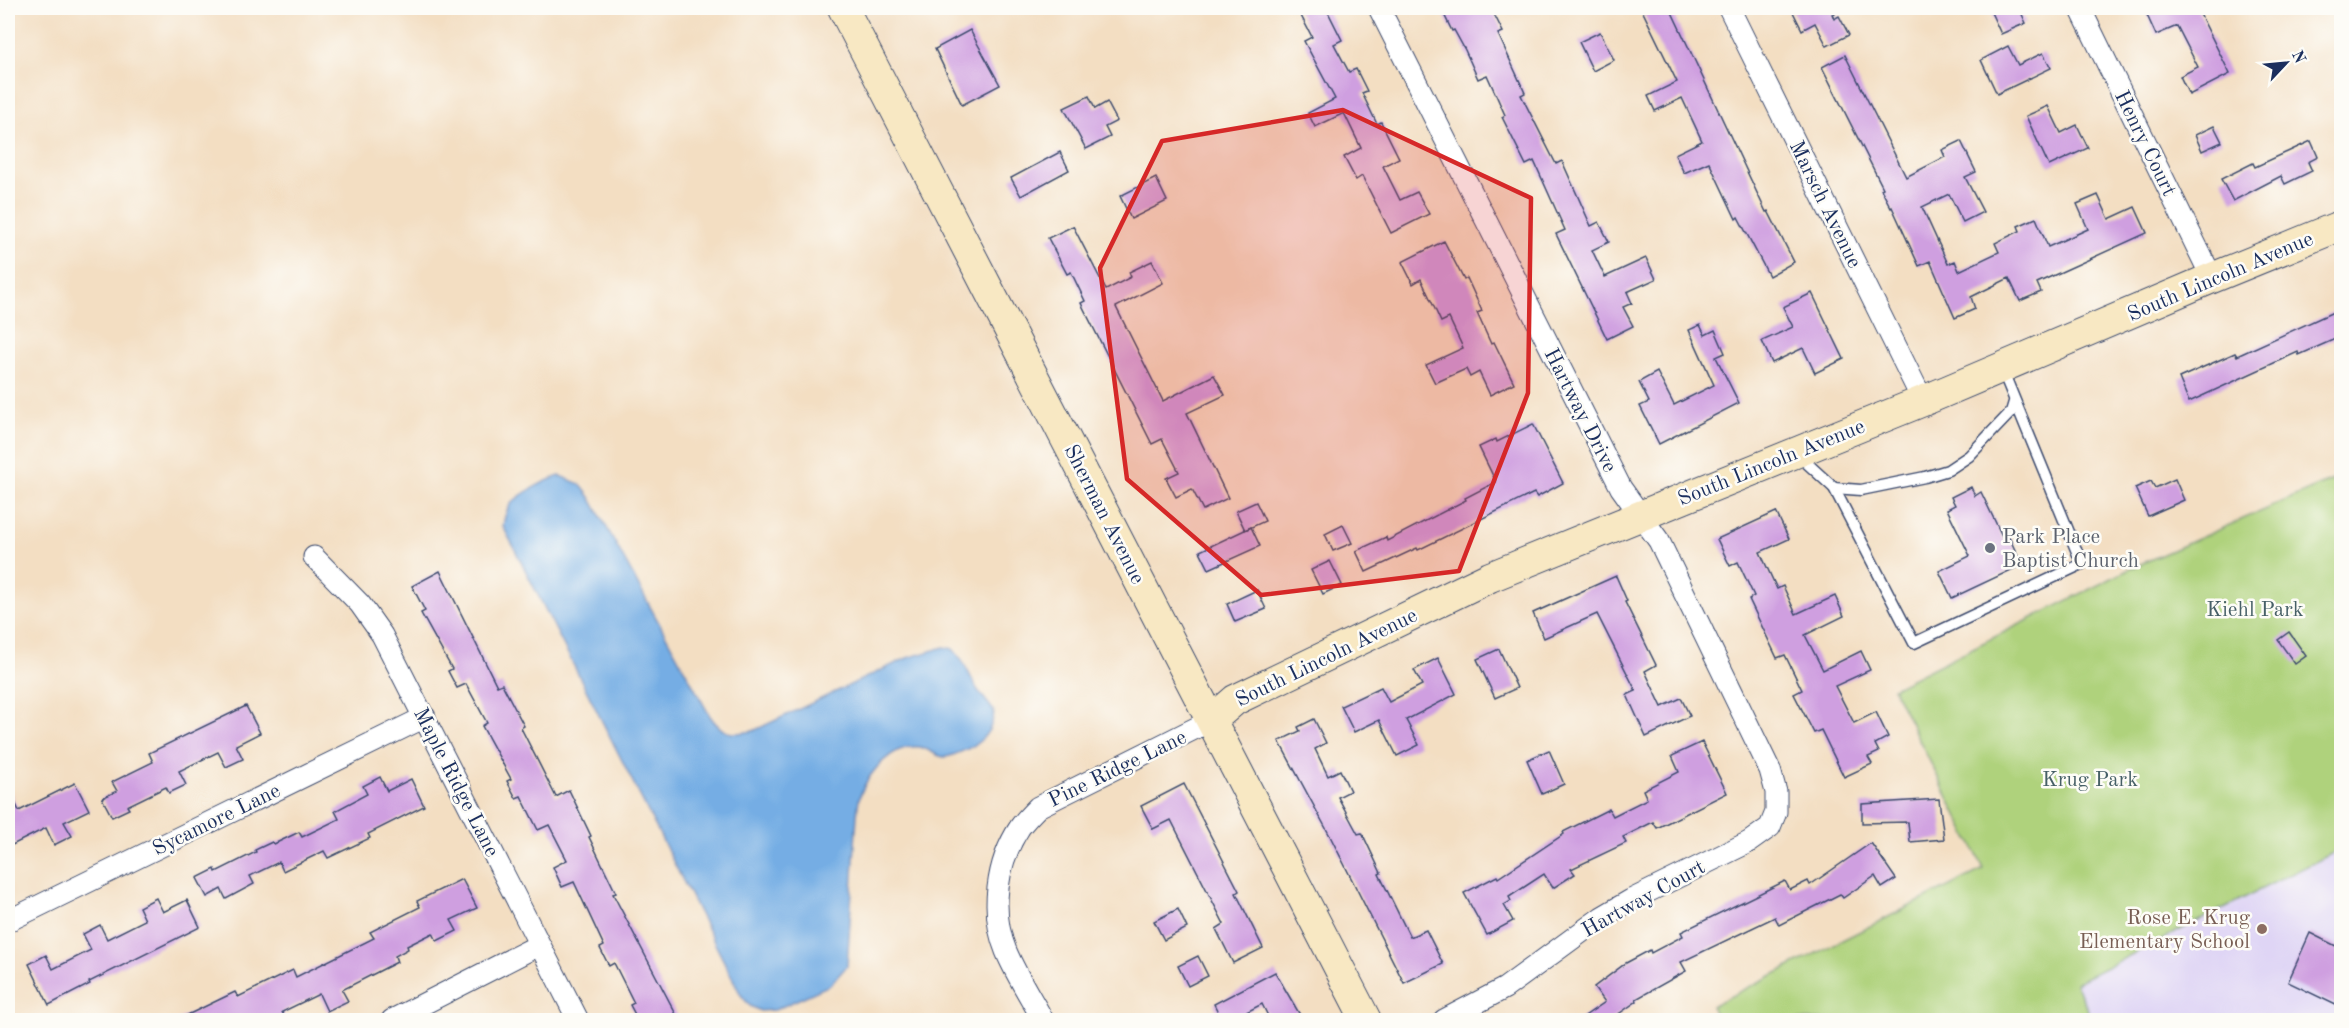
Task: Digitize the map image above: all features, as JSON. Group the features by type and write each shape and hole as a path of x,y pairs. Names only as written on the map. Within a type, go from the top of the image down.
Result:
{"street":[{"name":"Sherman Avenue","path":"843,8 1366,1020"},
{"name":"Hartway Drive","path":"1379,8 1621,488 1659,541 1770,771 1776,792 1776,812"},
{"name":"Marsch Avenue","path":"1729,8 1923,401"},
{"name":"Henry Court","path":"2080,8 2212,278"},
{"name":"South Lincoln Avenue","path":"1212,720 1234,700 1490,577 1923,401 2342,225"},
{"name":"Maple Ridge Lane","path":"314,557 360,604 382,635 578,1020"},
{"name":"Sycamore Lane","path":"8,921 425,717"},
{"name":"Pine Ridge Lane","path":"1043,1020 1006,951 999,926 998,888 1005,857 1020,827 1038,807 1212,720"},
{"name":"Hartway Court","path":"1444,1020 1504,988 1602,917 1631,900 1749,842 1770,827 1776,812"},
{"path":"392,1020 538,945"}],"lane":[{"path":"1795,453 1834,488 1914,643 2082,564 2001,368"},
{"path":"1834,488 1862,490 1948,470 1969,456 2011,412 2014,402"}],"highlighted area":[{"path":"1343,110 1531,198 1528,393 1459,571 1261,595 1127,479 1100,268 1162,141"}],"shaded area":[{"name":"Rose E. Krug Elementary School","path":"2341,849 2341,1020 2093,1020 2074,984"}],"green space":[{"name":"Krug Park","path":"2341,476 2341,849 2075,983 2093,1020 1718,1020 1711,1006 1984,869 1893,688 2136,566"}],"water":[{"path":"560,476 580,484 590,497 710,716 724,730 733,733 753,731 907,658 944,647 953,649 962,660 977,689 994,711 987,733 972,747 944,757 919,747 909,747 892,754 870,776 859,798 847,966 830,985 775,1010 760,1011 750,1006 741,995 503,526 507,512 515,500 534,487"}],"building":[{"path":"1297,8 1326,8 1342,40 1334,44 1349,72 1356,69 1367,91 1362,93 1377,124 1381,122 1399,158 1383,166 1400,200 1417,192 1429,214 1391,233 1362,176 1356,180 1344,157 1361,148 1344,113 1315,127 1308,113 1335,99 1304,41 1312,37"},
{"path":"1441,8 1491,8 1503,32 1498,34 1525,93 1521,95 1556,164 1562,161 1591,226 1599,222 1609,242 1592,250 1605,277 1646,258 1656,279 1627,292 1632,303 1623,307 1633,326 1607,339 1556,234 1565,230 1534,161 1526,165 1502,117 1505,115 1487,75 1478,79 1465,50 1454,30 1452,31"},
{"path":"1641,8 1670,8 1766,212 1768,211 1794,262 1769,276 1738,217 1736,219 1709,162 1684,173 1675,154 1702,141 1682,98 1655,111 1648,96 1677,82"},
{"path":"1791,8 1846,8 1832,14 1834,19 1839,16 1849,35 1827,46 1815,23 1802,30"},
{"path":"1989,8 2019,8 2026,23 2001,34"},
{"path":"2158,8 2197,8 2230,74 2189,95 2180,76 2198,67 2177,26 2156,35 2146,13"},
{"path":"970,30 1000,85 962,105 935,49"},
{"path":"1600,32 1614,60 1593,71 1579,42"},
{"path":"2008,46 2018,65 2043,53 2051,68 1997,94 1981,60"},
{"path":"1845,55 1906,177 1945,157 1942,150 1961,141 1976,172 1965,177 1983,212 1963,222 1949,194 1922,207 1948,264 1955,261 1959,271 1999,252 1995,243 2020,231 2018,226 2036,218 2048,247 2088,229 2077,204 2098,195 2109,219 2135,207 2147,233 2037,283 2041,292 2020,301 2009,278 1971,297 1975,309 1955,318 1930,261 1919,266 1892,207 1881,189 1883,188 1822,67"},
{"path":"1089,96 1095,109 1107,102 1117,121 1105,127 1110,137 1086,149 1064,108"},
{"path":"2048,106 2061,133 2077,125 2088,148 2049,166 2026,116"},
{"path":"2214,126 2222,142 2202,151 2195,135"},
{"path":"2311,141 2318,157 2308,162 2312,171 2285,184 2281,176 2233,201 2221,179 2253,163 2255,167"},
{"path":"1060,152 1069,170 1021,196 1011,178"},
{"path":"1156,178 1167,201 1131,219 1120,196"},
{"path":"1073,226 1106,290 1131,277 1129,272 1152,261 1163,283 1116,307 1163,401 1214,375 1225,395 1187,413 1228,498 1203,510 1192,489 1176,497 1166,478 1179,472 1162,439 1152,444 1081,303 1085,301 1071,272 1067,274 1048,238"},
{"path":"1444,241 1464,280 1467,278 1482,311 1477,313 1491,344 1494,342 1514,383 1490,395 1479,372 1470,377 1466,369 1435,383 1426,365 1463,348 1449,318 1441,322 1421,279 1413,284 1402,262"},
{"path":"1812,293 1844,359 1815,373 1803,348 1772,363 1762,341 1793,327 1783,307"},
{"path":"2342,308 2342,336 2299,355 2298,352 2189,402 2179,378 2235,353 2237,356"},
{"path":"1700,325 1705,335 1715,330 1725,353 1716,357 1739,403 1659,444 1640,406 1649,402 1639,382 1657,372 1674,405 1714,385 1689,330"},
{"path":"1533,424 1563,483 1537,497 1534,493 1418,550 1417,548 1366,572 1356,551 1386,537 1387,541 1496,482 1479,447 1496,439 1497,442"},
{"path":"2175,479 2184,500 2148,516 2135,488 2151,481 2155,488"},
{"name":"Park Place Baptist Church","path":"1971,487 1975,496 1981,492 2004,540 2009,537 2022,565 1952,598 1939,571 1970,556 1947,509 1955,505 1951,497"},
{"path":"1256,502 1265,521 1245,530 1236,511"},
{"path":"1776,512 1789,539 1760,552 1777,589 1783,586 1796,614 1835,596 1844,616 1805,635 1823,670 1861,651 1870,670 1835,686 1854,723 1876,712 1888,737 1875,744 1879,752 1868,757 1872,764 1844,777 1821,730 1814,733 1794,694 1802,690 1785,655 1777,658 1749,599 1754,596 1738,562 1730,566 1717,539"},
{"path":"1343,525 1352,543 1333,551 1325,534"},
{"path":"1251,527 1260,546 1209,569 1200,551"},
{"path":"1330,561 1342,585 1323,594 1311,570"},
{"path":"440,571 497,686 502,684 524,726 521,728 556,797 569,790 616,893 613,894 679,1020 638,1020 630,1005 634,1003 614,963 609,966 600,948 604,946 574,882 562,887 553,867 567,860 549,825 538,830 521,796 516,798 507,781 511,779 482,726 487,723 466,684 457,688 448,671 452,669 421,613 425,611 412,586"},
{"path":"1616,576 1627,601 1625,602 1656,665 1645,671 1662,707 1681,698 1690,716 1646,737 1627,695 1636,691 1597,614 1544,638 1533,613"},
{"path":"1257,590 1266,609 1235,622 1227,604"},
{"path":"2289,632 2306,656 2295,664 2278,640"},
{"path":"1499,649 1517,688 1495,698 1477,659"},
{"path":"1438,658 1456,694 1406,720 1419,745 1397,756 1379,720 1354,732 1341,706 1381,687 1389,702 1422,685 1414,670"},
{"path":"246,706 260,733 236,745 243,759 226,767 218,752 179,771 186,785 169,793 166,787 127,806 129,809 112,817 102,798 117,791 112,782 153,762 149,753"},
{"path":"1314,719 1326,743 1315,749 1328,776 1340,770 1350,791 1338,797 1358,834 1362,833 1410,937 1426,930 1443,964 1404,983 1279,741 1300,731 1298,727"},
{"path":"1702,742 1727,793 1657,828 1653,822 1623,837 1626,843 1571,869 1575,874 1553,888 1544,874 1509,897 1511,901 1504,905 1513,921 1487,935 1464,893 1497,876 1498,878 1564,834 1563,832 1609,809 1613,816 1647,799 1643,790 1679,772 1672,756"},
{"path":"1549,750 1564,784 1542,794 1527,760"},
{"path":"380,777 387,791 411,779 424,806 368,834 370,838 328,858 324,851 283,871 279,862 250,876 254,884 226,899 221,889 207,897 197,878 215,869 216,872 272,842 274,844 299,832 302,837 339,819 335,811 367,794 363,786"},
{"path":"75,783 89,810 64,822 72,836 54,845 46,828 8,847 8,787 19,811"},
{"path":"1184,784 1239,891 1236,893 1263,948 1233,963 1216,929 1224,924 1171,820 1153,829 1141,806"},
{"path":"1939,799 1944,839 1910,842 1908,822 1862,823 1862,804"},
{"path":"1871,843 1896,879 1882,888 1875,876 1843,898 1840,894 1779,925 1775,917 1681,962 1686,971 1636,999 1637,1001 1610,1020 1579,1020 1605,1002 1594,987 1626,963 1650,950 1651,953 1683,936 1681,932 1785,881 1790,890 1808,881 1810,885"},
{"path":"462,879 477,908 451,920 457,931 437,941 433,933 407,946 408,949 395,956 397,962 342,990 348,1001 327,1011 319,994 282,1012 287,1020 177,1020 235,992 238,997 293,970 296,977 374,938 370,932 420,907 417,901"},
{"path":"156,898 163,912 187,900 200,927 89,982 90,984 49,1005 29,964 46,955 53,969 91,950 83,934 100,925 107,939 145,920 139,907"},
{"path":"1178,909 1187,928 1164,940 1154,921"},
{"path":"2310,933 2342,949 2342,1008 2288,982"},
{"path":"1198,956 1208,976 1188,986 1178,966"},
{"path":"1275,972 1303,1020 1270,1020 1262,1004 1231,1020 1222,1020 1214,1004"}],"place":[{"name":"Park Place Baptist Church","path":"1990,548"},
{"name":"Rose E. Krug Elementary School","path":"2262,929"}],"park label":[{"name":"Kiehl Park","path":"2255,609"}]}
